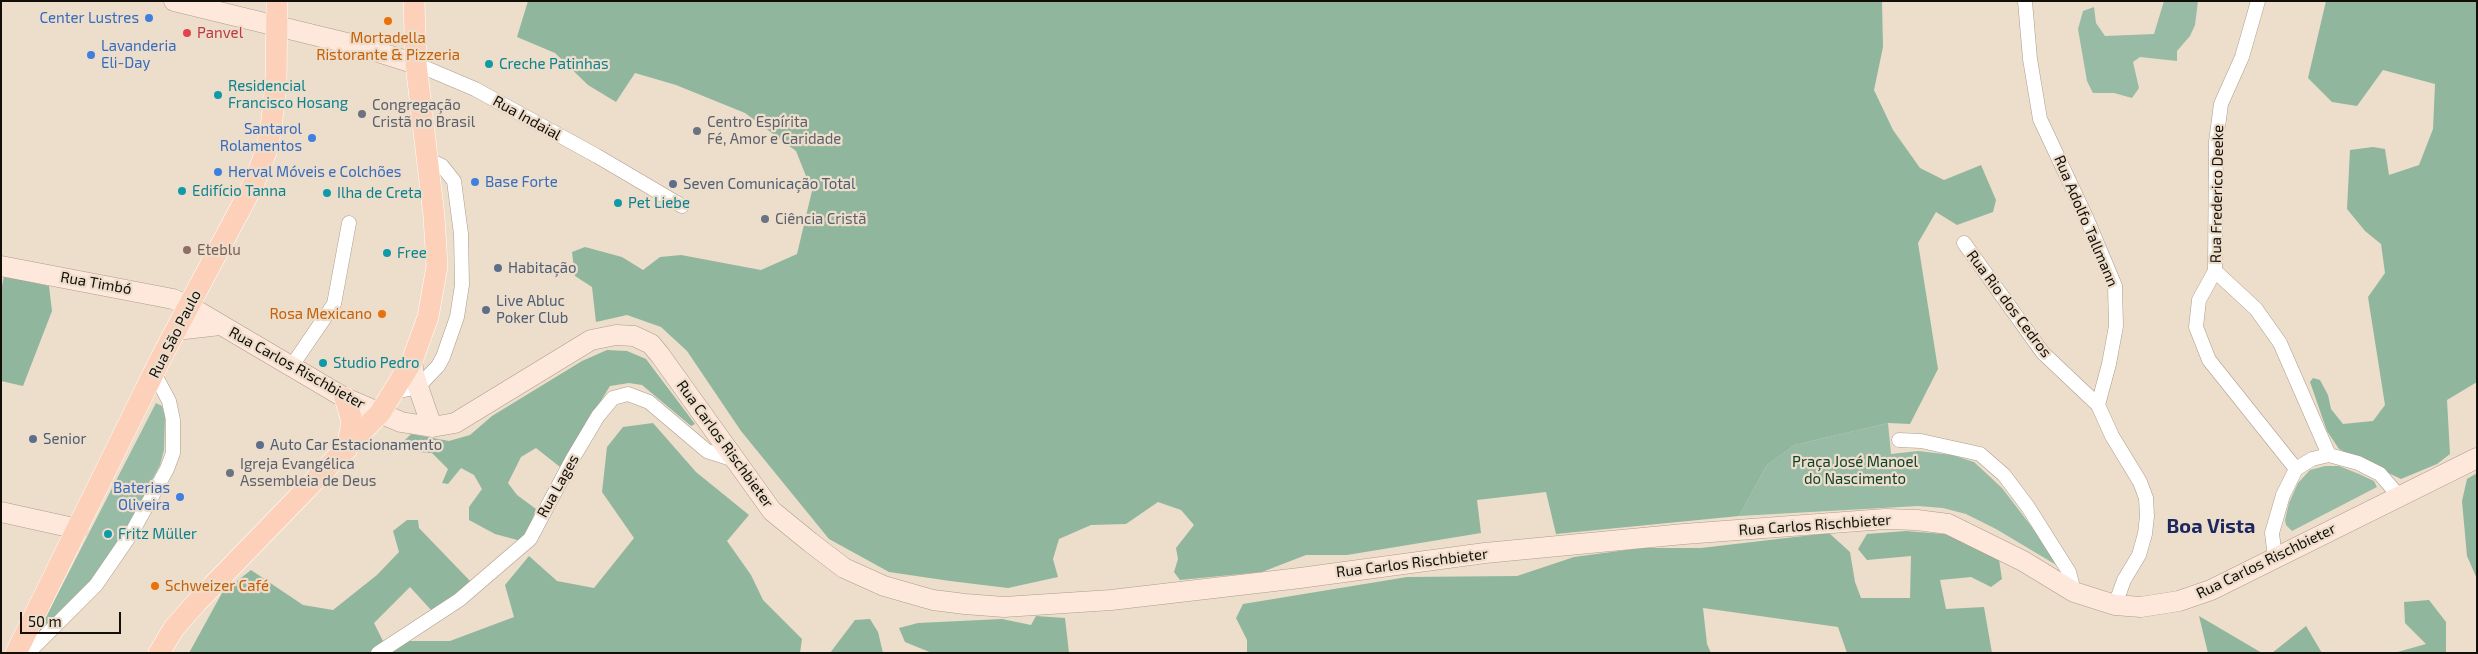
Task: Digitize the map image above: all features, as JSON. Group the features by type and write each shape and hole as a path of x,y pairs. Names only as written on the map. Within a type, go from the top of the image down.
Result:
{"main road":[{"name":"Rua São Paulo","path":"16,653 154,373 254,184 267,149 276,85 277,1"},
{"path":"159,653 174,628 196,602 380,413 395,392 412,361 428,317 437,266 428,159 416,64 414,1"},
{"path":"345,398 352,421 347,448"}],"street":[{"name":"Rua Indaial","path":"174,1 359,46 416,64 475,89 682,206"},
{"name":"Rua Adolfo Tallmann","path":"2025,1 2030,59 2040,119 2086,217 2115,286 2116,326 2109,364 2098,405"},
{"name":"Rua Frederico Deeke","path":"2258,1 2242,56 2221,104 2216,142 2215,271 2256,309 2280,343 2329,455"},
{"path":"395,392 418,387 443,357 457,317 462,285 461,234 454,181 442,166 428,159"},
{"path":"291,367 334,304 349,223"},
{"name":"Rua Rio dos Cedros","path":"1964,243 2043,353 2098,405"},
{"name":"Rua Timbó","path":"1,266 154,294 189,306"},
{"path":"2215,271 2199,300 2196,327 2203,347 2222,378 2296,469"},
{"name":"Rua Carlos Rischbieter","path":"189,306 345,398 401,422 432,427 454,423 591,340 616,335 634,336 651,344 660,355 738,461 772,511 844,568 884,586 933,600 1004,607 1112,600 1272,582 1485,554 1684,534 1885,519 1917,520 1948,524 2023,562 2074,592 2116,606 2141,607 2179,601 2211,590 2398,495 2477,458"},
{"name":"Rua Carlos Rischbieter","path":"176,330 220,325"},
{"path":"412,361 418,387 432,427"},
{"path":"28,653 96,585 131,534 167,468 173,453 173,420 169,401 154,373"},
{"name":"Rua Lages","path":"378,653 459,600 530,539 572,458 598,416 613,398 628,394 649,402 707,451 738,461"},
{"path":"2098,405 2146,498 2145,534 2139,555 2124,580 2116,606"},
{"path":"1899,440 1929,442 1980,454 2004,475 2028,506 2069,572 2074,592"},
{"path":"2275,558 2272,533 2283,495 2296,469 2312,459 2329,455 2358,463 2380,474 2398,495"},
{"path":"1,512 78,529"}],"green space":[{"path":"528,1 1882,1 1883,47 1874,90 1893,130 1920,168 1944,180 1981,165 1996,200 1993,212 1957,225 1936,212 1918,243 1938,369 1910,424 1888,423 1795,445 1767,465 1739,516 1556,534 1546,492 1477,500 1481,533 1347,555 1306,555 1262,572 1180,580 1174,572 1178,559 1176,548 1194,525 1181,510 1158,502 1126,524 1091,525 1059,539 1053,559 1058,577 1008,588 950,581 889,572 829,539 741,431 687,351 661,327 627,315 596,322 592,287 575,276 572,252 585,247 622,257 643,270 660,257 681,255 761,270 797,254 812,191 796,151 745,113 676,85 635,73 616,102 588,85 555,53 517,37"},
{"path":"2164,1 2198,1 2195,25 2190,36 2177,51 2177,61 2140,57 2133,62 2139,88 2132,98 2114,93 2093,93 2087,81 2078,29 2083,11 2094,7 2096,23 2105,36 2154,34"},
{"path":"2326,1 2477,1 2477,382 2447,400 2450,454 2437,464 2401,479 2339,449 2327,431 2310,382 2313,378 2320,380 2328,395 2331,409 2343,424 2373,421 2385,405 2368,297 2385,273 2381,244 2365,231 2347,209 2350,150 2373,147 2385,149 2389,175 2419,165 2433,129 2435,84 2383,70 2357,106 2332,102 2308,78"},
{"path":"4,276 49,286 52,311 23,386 1,381 1,291"},
{"path":"607,350 627,351 646,359 695,424 691,426 642,385 629,383 610,386 560,467 536,448 521,457 508,483 517,495 536,509 521,541 495,534 469,520 469,507 482,489 474,475 461,468 448,484 442,483 448,469 432,453 419,452 400,445 411,434 449,441 470,435 492,416 582,361"},
{"path":"156,403 162,406 165,417 164,450 160,465 124,533 92,582 35,638"},
{"path":"653,423 696,472 749,515 727,541 751,575 763,600 802,639 800,653 189,653 222,593 251,570 303,605 333,610 377,575 399,552 393,531 407,520 418,520 419,528 472,583 432,611 410,587 374,623 383,641 450,641 514,617 505,585 529,556 557,581 594,588 634,538 602,492 607,447 623,427"},
{"name":"Praça José Manoel do Nascimento","path":"1888,423 1891,454 1918,451 1952,455 1974,462 2002,488 2041,539 2058,566 1996,529 1966,514 1943,508 1918,506 1739,516 1767,465 1795,445"},
{"path":"2325,466 2339,466 2359,474 2374,481 2377,487 2292,531 2286,525 2285,520 2289,503 2298,483 2310,470"},
{"path":"2477,473 2477,579 2467,556 2462,501 2467,479"},
{"path":"1906,531 1944,534 1981,545 1999,560 2002,579 1991,587 1971,577 1940,580 1946,609 1984,607 1992,653 1847,653 1838,627 1703,608 1707,644 1711,653 1247,653 1247,640 1236,618 1243,604 1407,577 1517,576 1574,557 1641,548 1701,548 1829,533 1850,552 1855,582 1861,598 1910,598 1911,556 1867,560 1858,549 1867,534"},
{"path":"2429,600 2446,622 2446,653 2394,653 2426,644 2405,623 2404,602"},
{"path":"1036,616 1065,618 1069,653 932,653 905,642 899,628 918,623 1002,619 1031,625"},
{"path":"2199,616 2262,653 2208,653"},
{"path":"870,619 878,632 883,653 830,653 855,620"},
{"path":"2306,626 2322,653 2272,653"}],"place":[{"name":"Center Lustres","path":"149,18"},
{"name":"Mortadella Ristorante & Pizzeria","path":"388,21"},
{"name":"Panvel","path":"187,33"},
{"name":"Lavanderia Eli-Day","path":"91,55"},
{"name":"Creche Patinhas","path":"489,64"},
{"name":"Residencial Francisco Hosang","path":"218,95"},
{"name":"Congregação Cristã no Brasil","path":"362,114"},
{"name":"Centro Espírita Fé, Amor e Caridade","path":"697,131"},
{"name":"Santarol Rolamentos","path":"312,138"},
{"name":"Herval Móveis e Colchões","path":"218,172"},
{"name":"Base Forte","path":"475,182"},
{"name":"Seven Comunicação Total","path":"673,184"},
{"name":"Edifício Tanna","path":"182,191"},
{"name":"Ilha de Creta","path":"327,193"},
{"name":"Pet Liebe","path":"618,203"},
{"name":"Ciência Cristã","path":"765,219"},
{"name":"Eteblu","path":"187,250"},
{"name":"Free","path":"387,253"},
{"name":"Habitação","path":"498,268"},
{"name":"Live Abluc Poker Club","path":"486,310"},
{"name":"Rosa Mexicano","path":"382,314"},
{"name":"Studio Pedro","path":"323,363"},
{"name":"Senior","path":"33,439"},
{"name":"Auto Car Estacionamento","path":"260,445"},
{"name":"Igreja Evangélica Assembleia de Deus","path":"230,473"},
{"name":"Baterias Oliveira","path":"180,497"},
{"name":"Fritz Müller","path":"108,534"},
{"name":"Schweizer Café","path":"155,586"}],"district":[{"name":"Boa Vista","path":"2211,526"}]}
